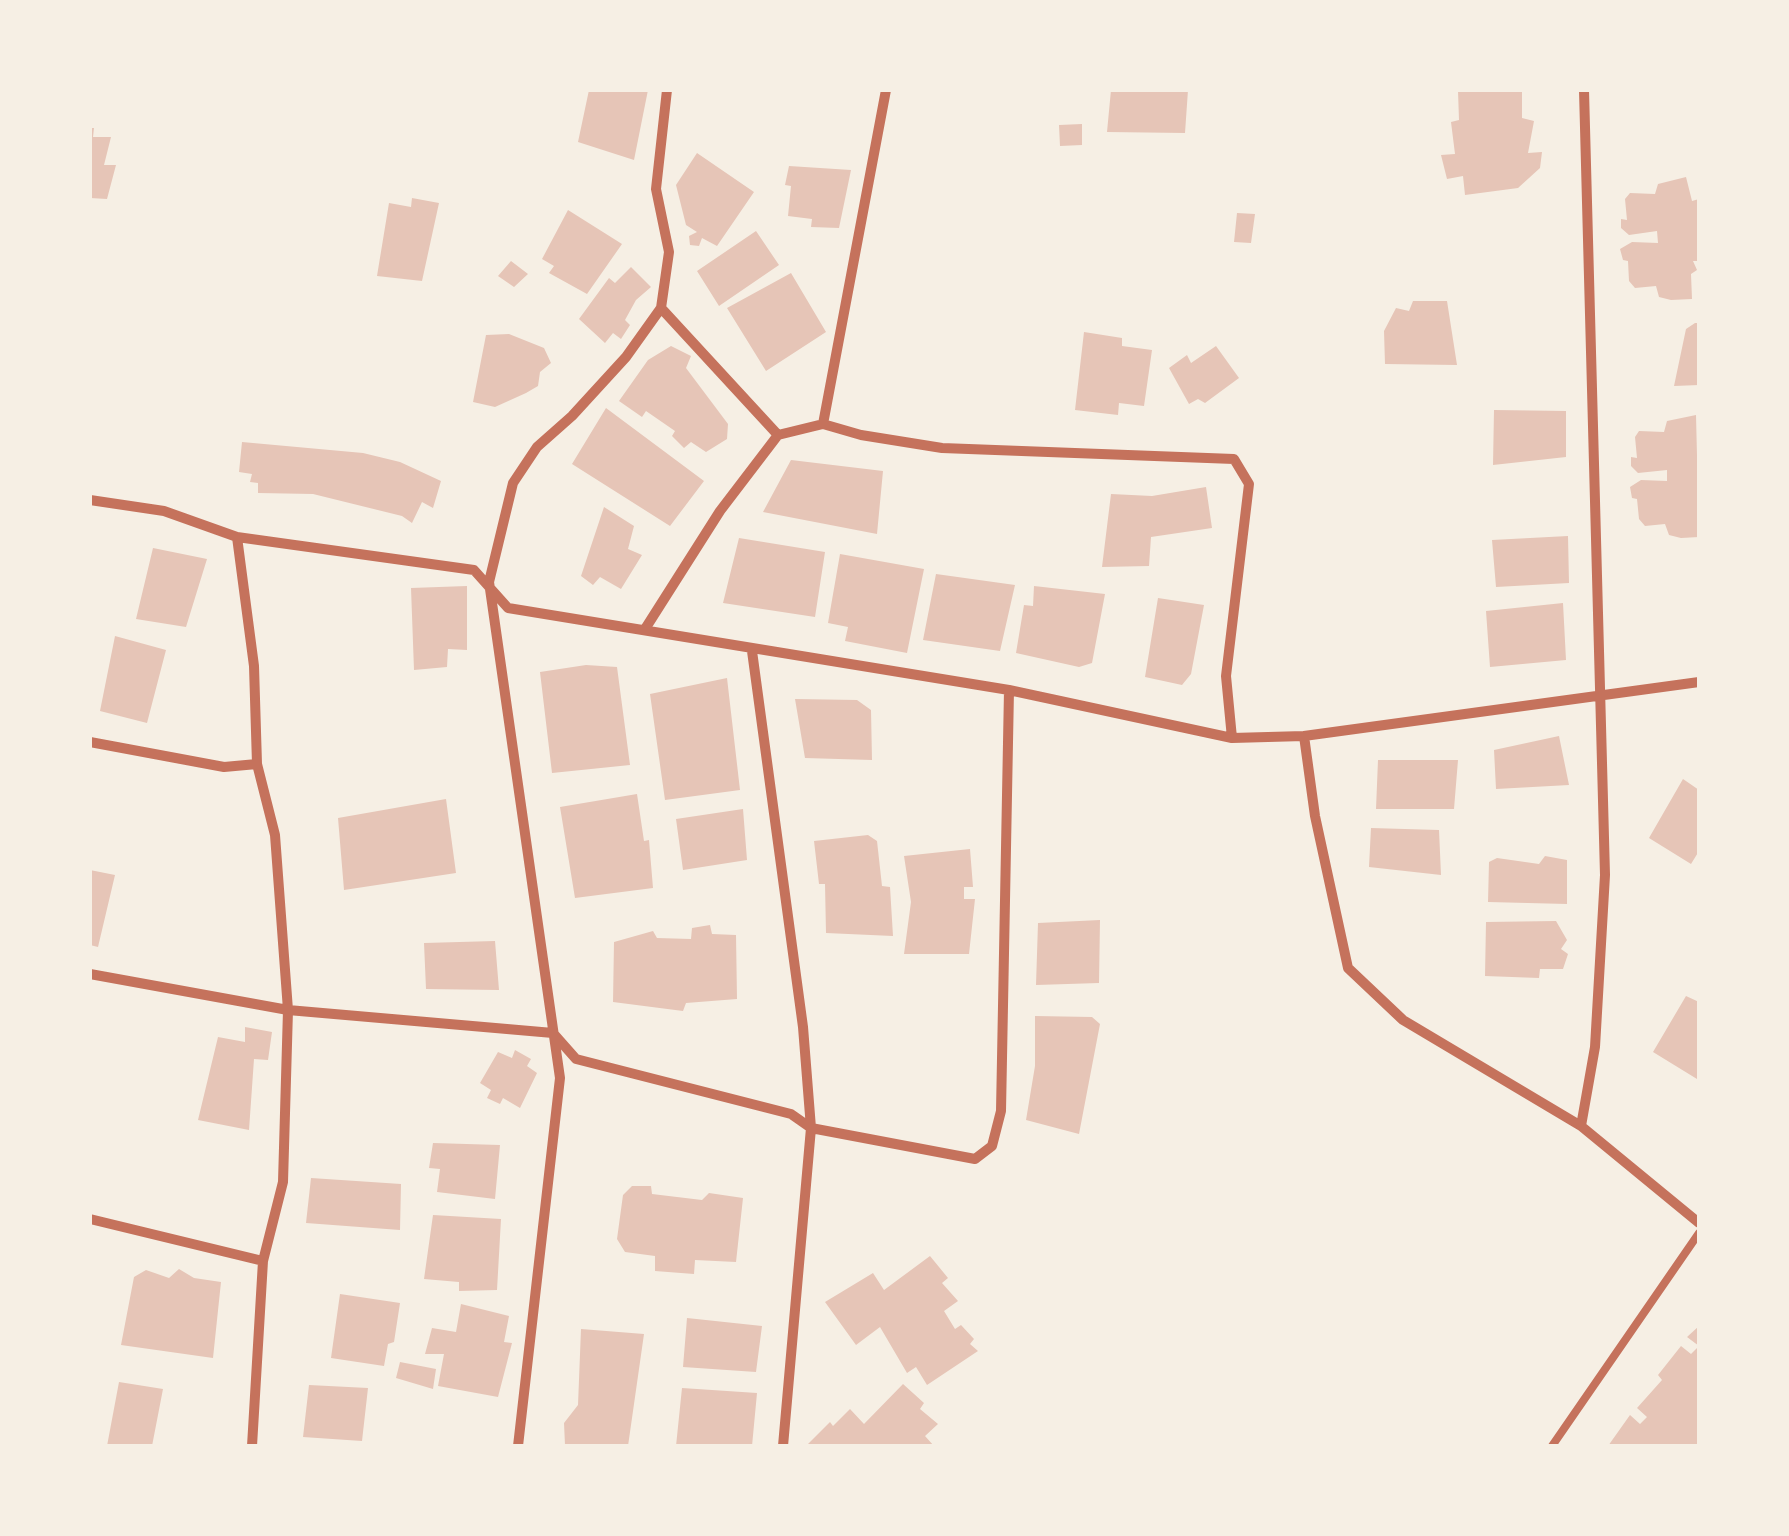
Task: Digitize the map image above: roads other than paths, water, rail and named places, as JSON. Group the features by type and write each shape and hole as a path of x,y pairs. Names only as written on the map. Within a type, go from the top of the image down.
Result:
{"street":[{"path":"518,1446 560,1078 489,582 513,483 537,447 572,416 626,357 661,308 669,252 656,189 667,90"},
{"path":"823,424 886,90"},
{"path":"1580,1126 1595,1047 1604,875 1584,90"},
{"path":"661,308 778,434"},
{"path":"645,629 720,510 778,434 823,424 862,435 942,448 1234,458 1249,484 1226,676 1232,738"},
{"path":"90,500 164,511 238,537 474,570 489,582 508,608 645,629 752,651 1009,690 1232,738 1304,736 1699,682"},
{"path":"238,537 254,666 258,764 275,835 288,1010 283,1182 263,1260 252,1446"},
{"path":"752,651 804,1027 811,1128 784,1446"},
{"path":"90,974 288,1010 554,1033 576,1059 791,1114 811,1128 975,1159 992,1146 1001,1112 1009,690"},
{"path":"1304,736 1315,816 1348,968 1403,1020 1580,1126 1697,1217"},
{"path":"90,742 224,768 258,764"},
{"path":"90,1219 263,1260"}],"lane":[{"path":"1552,1446 1699,1233"}]}
